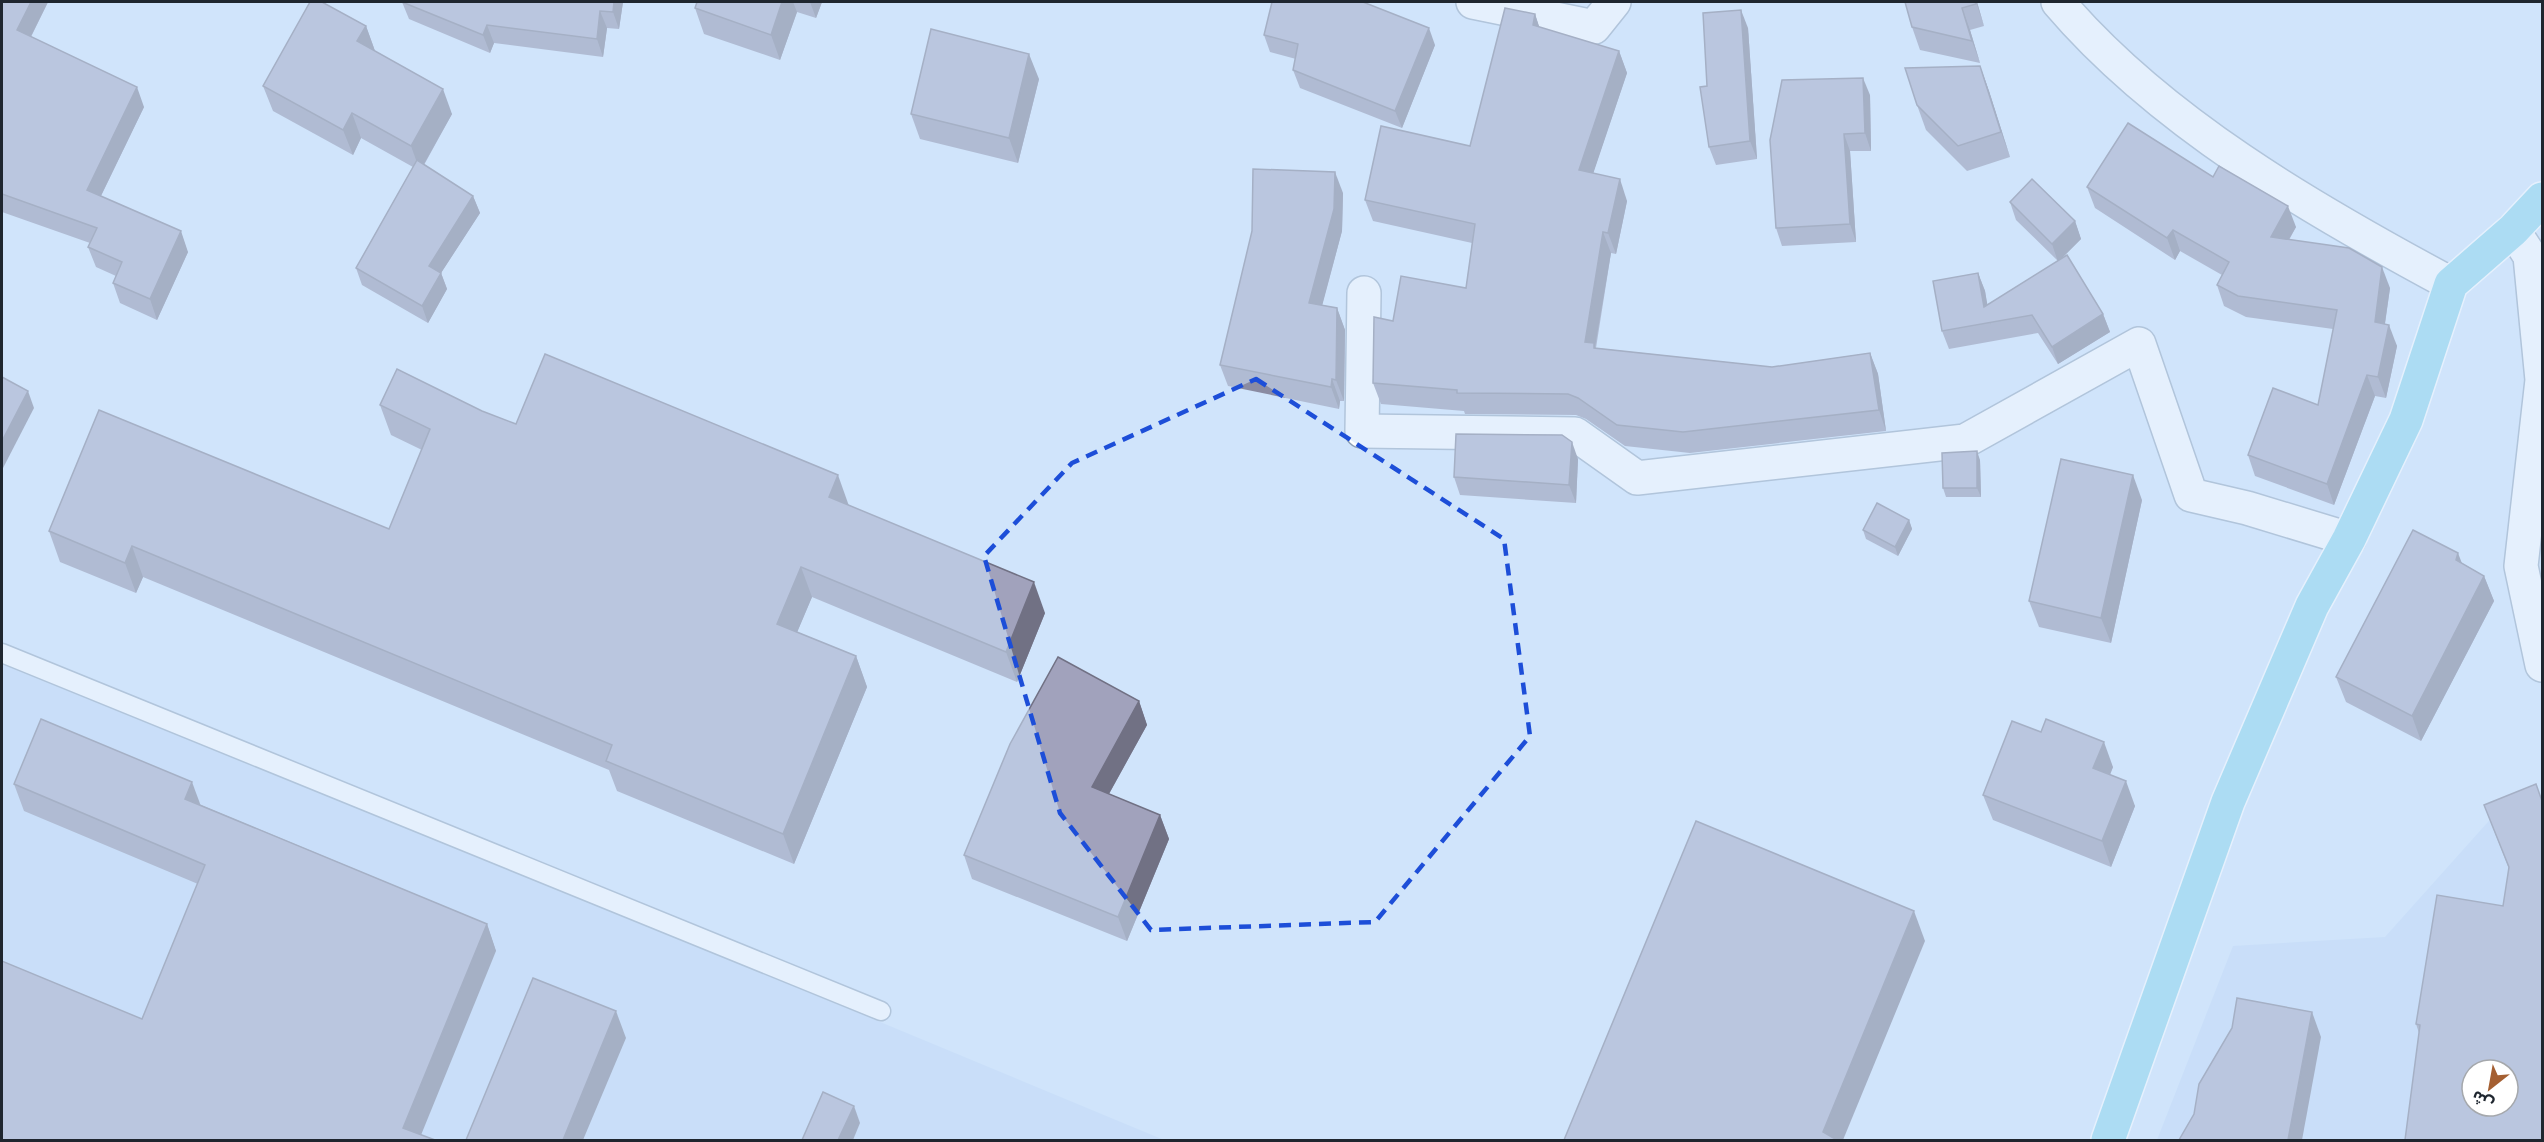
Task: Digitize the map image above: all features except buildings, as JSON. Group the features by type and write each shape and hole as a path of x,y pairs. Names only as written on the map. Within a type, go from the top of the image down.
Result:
{"main road":[{"path":"2108,1140 2228,802 2313,606 2349,539 2406,420 2451,284 2513,230 2542,199"}],"street":[{"path":"1473,2 1594,27 1614,2"},
{"path":"2058,2 2093,42 2216,144 2353,232 2451,284"},
{"path":"2513,230 2530,256 2542,380 2520,566 2542,665"},
{"path":"1364,293 1362,431 1575,434 1637,478 1965,441 2139,344 2191,495 2247,508 2349,539"}],"lane":[{"path":"2,653 881,1011"}],"highlighted area":[{"path":"1256,379 1504,539 1530,736 1375,922 1151,930 1060,813 984,556 1072,463"}],"shaded area":[{"path":"2,657 1164,1140 2,1140"},
{"path":"2496,813 2542,814 2542,1140 2157,1140 2233,946 2385,937"}]}
